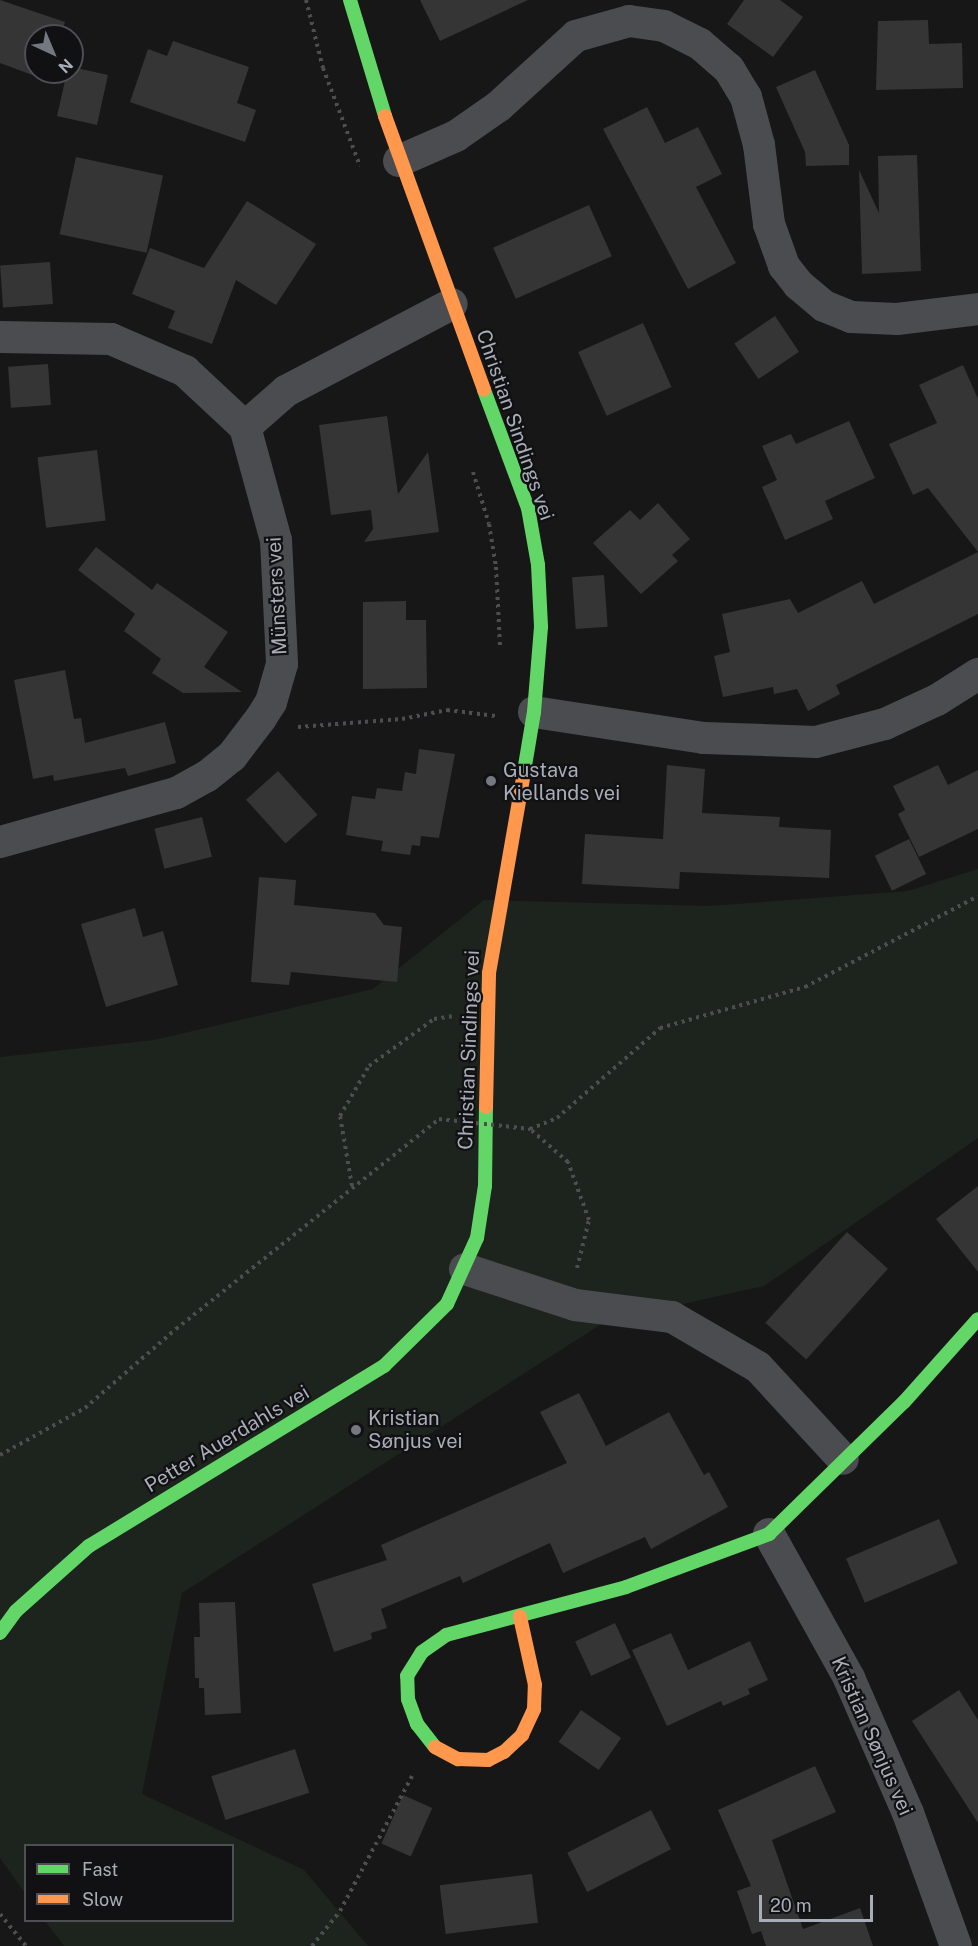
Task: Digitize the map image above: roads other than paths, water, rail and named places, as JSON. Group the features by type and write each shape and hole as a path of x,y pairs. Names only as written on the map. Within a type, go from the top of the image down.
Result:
{"street":[{"name":"Christian Sindings vei","path":"350,0 399,161 528,508 538,566 541,627 534,712 489,973 485,1186 477,1238 465,1269"},
{"path":"399,161 456,136 499,106 576,36 629,21 664,26 700,44 729,69 746,97 759,145 769,224 784,266 799,285 824,306 850,317 897,319 978,309"},
{"path":"245,427 286,391 452,304"},
{"name":"Münsters vei","path":"0,337 111,339 185,372 209,390 245,427 276,540 282,664 271,702 261,718 232,756 207,776 176,794 0,842"},
{"path":"534,712 704,738 816,742 885,724 937,700 978,674"},
{"path":"465,1269 575,1305 672,1317 758,1367 843,1458"},
{"name":"Petter Auerdahls vei","path":"0,1633 15,1611 89,1546 384,1366 447,1305 465,1269"},
{"path":"520,1617 535,1685 534,1709 522,1735 504,1752 488,1761 458,1759 432,1745 417,1724 408,1699 407,1676 422,1652 446,1635 490,1620 520,1617 626,1587 769,1534 843,1458 904,1402 978,1319"},
{"name":"Kristian Sønjus vei","path":"769,1534 849,1678 908,1813 956,1946"}],"place":[{"name":"Gustava Kiellands vei","path":"491,781"},
{"name":"Kristian Sønjus vei","path":"356,1430"}]}
